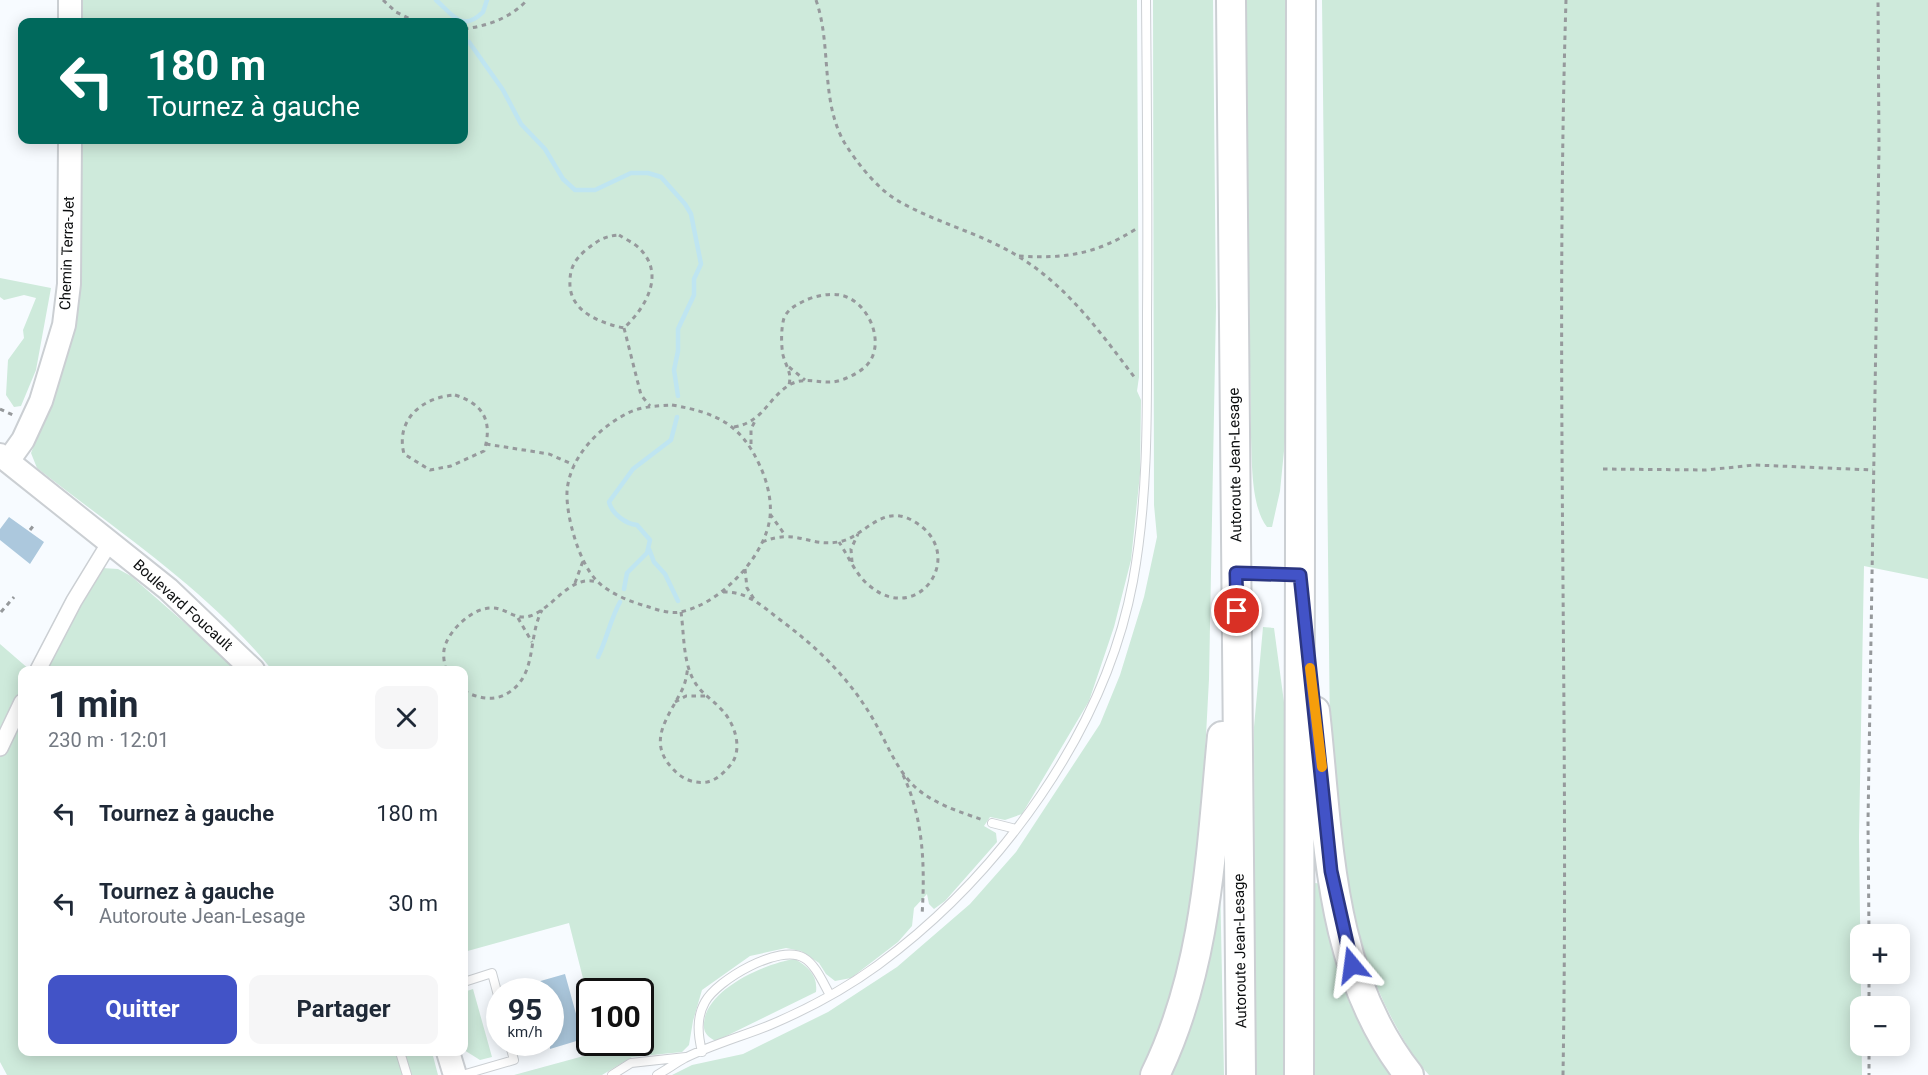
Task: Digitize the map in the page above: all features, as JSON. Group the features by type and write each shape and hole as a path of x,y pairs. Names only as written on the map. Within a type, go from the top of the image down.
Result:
{"highway":[{"name":"Autoroute Jean-Lesage","path":"1231,0 1241,1075"},
{"path":"1299,1075 1302,0"},
{"path":"1155,1075 1182,1009 1202,926 1212,843 1236,573"},
{"path":"1300,575 1328,852 1337,906 1352,965 1368,1007 1390,1048 1409,1075"}],"street":[{"path":"70,0 70,18"},
{"name":"Chemin Terra-Jet","path":"4,458 23,440 41,401 64,325 69,284 70,144"},
{"name":"Boulevard Foucault","path":"4,458 110,542 211,628 250,666"},
{"path":"40,666 74,601 110,542"},
{"path":"0,748 18,710"},
{"path":"449,1056 455,1075"}],"lane":[{"path":"612,1075 632,1063 687,1057 775,1023 830,995 879,964 951,903 988,864 1043,792 1091,706 1110,664 1133,582 1144,489 1148,221 1146,0"},
{"path":"1236,573 1300,575"},
{"path":"992,823 1016,829"},
{"path":"702,1052 698,1030 705,1002 726,981 760,962 780,954 804,957 830,995"},
{"path":"468,981 492,973 493,978"},
{"path":"401,1056 407,1075"},
{"path":"462,1075 514,1060 513,1056"},
{"path":"657,1075 687,1057"}],"path":[{"path":"383,0 396,12 408,18"},
{"path":"468,29 483,26 504,17 527,0"},
{"path":"816,0 824,31 834,120 845,142 861,165 880,187 898,201 987,238 1018,256 1073,300 1147,394"},
{"path":"1563,1075 1565,835 1560,402 1566,0"},
{"path":"1869,924 1879,148 1878,0"},
{"path":"1018,256 1074,256 1128,235 1148,221"},
{"path":"606,236 619,236 639,247 648,260 652,274 649,297 638,315 624,328 605,324 588,315 574,303 569,287 570,269 580,255 606,236"},
{"path":"733,427 747,425 755,420 789,385 791,375 783,356 782,339 784,319 791,308 809,299 826,295 841,295 854,301 865,312 873,327 876,343 875,354 863,369 844,379 832,382 807,381 789,385"},
{"path":"624,328 641,395 650,406"},
{"path":"788,366 807,381"},
{"path":"455,395 470,400 482,412 489,435 486,444 484,451 472,458 451,466 430,470 404,454 401,442 404,428 424,403 439,396 455,395"},
{"path":"650,406 689,408 716,417 733,427 751,446 765,477 771,504 762,542 745,569 721,592 696,607 681,612 665,612 612,593 599,582 584,559 566,506 568,480 574,465 591,441 606,427 629,412 650,406"},
{"path":"0,409 10,414"},
{"path":"751,446 751,429 755,420"},
{"path":"486,444 549,454 574,465"},
{"path":"1603,469 1706,470 1755,465 1874,470"},
{"path":"770,514 785,535"},
{"path":"762,542 785,535 824,542 839,542 889,516 901,516 915,521 934,540 938,564 934,578 912,597 897,600 883,595 870,586 839,542"},
{"path":"30,530 34,525"},
{"path":"852,563 851,549 861,531"},
{"path":"445,666 443,655 445,644 454,630 465,620 482,609 493,607 518,618 528,617 543,609 574,584 580,574 584,559"},
{"path":"745,569 747,588 755,601"},
{"path":"574,584 586,580 599,582"},
{"path":"721,592 733,592 755,601 805,638 833,663 872,717 909,788 921,830 923,902 921,930"},
{"path":"1,612 14,597"},
{"path":"468,693 493,699 511,691 526,675 537,620 543,609"},
{"path":"681,612 688,666 693,680 705,696 723,710 738,742 735,759 721,774 708,782 695,782 680,777 662,754 659,739 673,703 682,689 688,666"},
{"path":"518,618 533,644"},
{"path":"673,703 686,696 705,696"},
{"path":"899,768 914,786 927,796 957,811 992,823"},
{"path":"1869,1056 1869,1075"}],"green space":[{"path":"81,0 1137,0 1139,377 1137,391 1141,400 1140,474 1131,560 1114,627 1089,701 1022,814 1005,820 990,817 984,826 996,833 997,842 945,901 934,909 929,904 927,894 914,908 912,926 898,942 851,978 835,981 826,974 819,963 801,951 786,948 750,956 702,990 689,1045 682,1052 654,1055 654,978 583,978 569,923 468,951 468,666 269,666 247,641 191,588 37,468 31,453 55,392 76,319 80,144 468,144 468,18 81,18"},
{"path":"1153,0 1213,0 1216,307 1209,679 1203,792 1193,898 1184,952 1168,1010 1142,1075 672,1075 692,1065 743,1054 828,1012 897,967 970,904 1016,852 1100,724 1120,675 1144,597 1157,537 1154,505"},
{"path":"1245,0 1289,0 1286,431 1280,491 1272,527 1267,527 1258,508 1252,471"},
{"path":"1322,0 1928,0 1928,579 1864,566 1859,837 1860,924 1850,924 1850,984 1861,984 1861,996 1850,996 1850,1056 1862,1056 1862,1075 1429,1075 1415,1058 1396,1026 1366,958 1348,886 1330,738"},
{"path":"0,278 51,288 36,370 21,406 14,407 6,395 8,360 24,338 23,330 36,298 24,295 4,300 0,297"},
{"path":"102,568 118,569 131,576 231,666 45,666 87,586"},
{"path":"1263,627 1274,628 1286,717 1284,1075 1255,1075 1254,727"},
{"path":"0,644 25,666 18,666 18,700 0,737"},
{"path":"18,719 18,1056 433,1056 438,1075 7,1075 0,1062 0,757"},
{"path":"1220,879 1224,1075 1166,1075"},
{"path":"1315,883 1323,884 1402,1075 1314,1075"},
{"path":"795,959 814,976 816,992 716,1041 707,1034 704,1023 707,1011 726,989 754,972"},
{"path":"473,989 486,1036 486,1056 492,1057 480,1060 468,1052 468,991"},
{"path":"584,1056 642,1056 632,1057 602,1075 514,1075"}],"building":[{"path":"9,517 44,542 30,564 0,540 0,529"},
{"path":"565,974 576,1014 576,1041 564,1045 564,978 551,978"}],"waterway":[{"path":"436,0 456,18"},
{"path":"468,21 483,12 487,0"},
{"path":"469,42 503,90 521,124 545,149 563,179 575,190 595,190 631,173 648,173 661,177 691,214 701,264 694,279 694,295 678,329 678,351 674,370 678,396"},
{"path":"624,589 627,573 647,553 650,540 637,525 616,514 609,502 633,469 671,440 677,417"},
{"path":"649,549 654,562 665,574 678,601"},
{"path":"598,657 620,602"}],"slow traffic":[{"path":"1310,668 1322,767"}],"route":[{"path":"1237,611 1236,573 1300,575 1331,871 1352,965"}]}
